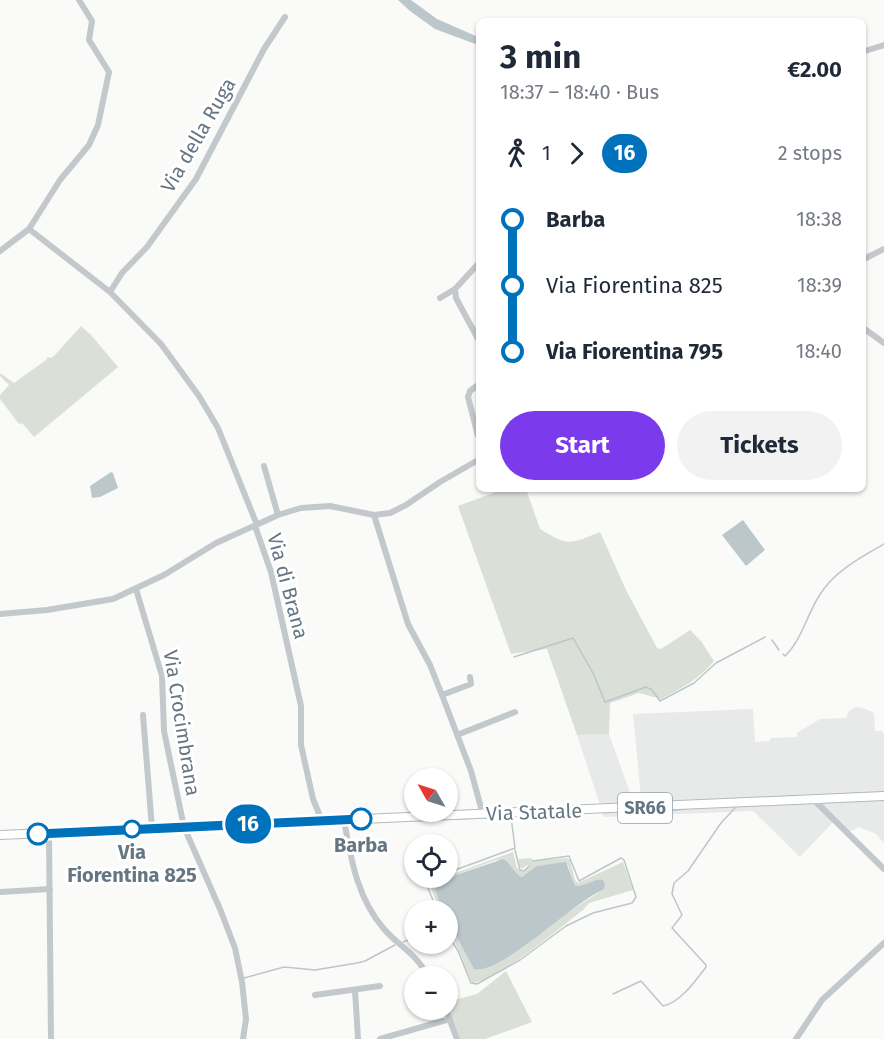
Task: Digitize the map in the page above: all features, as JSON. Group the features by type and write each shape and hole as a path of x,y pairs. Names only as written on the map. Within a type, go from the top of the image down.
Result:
{"main road":[{"name":"Via Statale","path":"184,827 884,796"},
{"name":"SR66","path":"0,835 184,827"}],"street":[{"path":"0,251 29,229 60,180 83,153 93,137 109,80 107,69 89,40 92,21 79,0"},
{"name":"Via della Ruga","path":"110,292 122,273 147,247 196,178 264,48 285,17"},
{"path":"866,51 881,46"},
{"path":"0,614 85,605 113,599 164,575 201,550 256,525 218,428 199,396 156,338 110,292 29,229"},
{"path":"866,259 884,249"},
{"path":"440,298 456,289 476,266"},
{"path":"456,289 456,298 476,335"},
{"path":"866,330 884,343"},
{"path":"476,387 468,397 476,428"},
{"name":"Via di Brana","path":"322,821 313,799 301,745 301,706 271,572 256,525 278,514 301,508 330,506 374,514 390,513 476,461"},
{"path":"264,466 278,514"},
{"path":"374,514 408,624 430,665 442,695 483,814"},
{"name":"Via Crocimbrana","path":"136,589 162,676 164,731 184,827 235,948 245,1010 243,1039"},
{"path":"442,695 471,684 470,677"},
{"path":"457,735 515,712"},
{"path":"143,715 152,828"},
{"path":"814,800 884,869"},
{"path":"344,820 350,854 362,895 374,917 421,966"},
{"path":"49,833 51,1039"},
{"path":"1,892 50,889"},
{"path":"796,1039 822,999 884,943"},
{"path":"315,994 380,986"},
{"path":"356,990 358,1039"},
{"path":"380,1039 446,1020"},
{"path":"450,1020 457,1039"}],"shaded area":[{"path":"398,0 411,0 437,19 476,36 476,44 435,29"},
{"path":"81,326 118,367 34,437 22,423 19,424 0,399 0,395 9,385 0,373 14,383 48,357 54,356"},
{"path":"111,472 118,488 100,497 92,498 90,486"},
{"path":"496,492 527,492 540,529 557,539 570,542 600,532 626,590 657,648 661,649 690,630 701,641 714,661 696,678 661,699 639,693 610,703 609,734 577,735 547,649 511,654 458,506"},
{"path":"743,520 765,550 746,566 722,535"},
{"path":"855,707 874,713 875,731 882,731 884,735 884,843 876,834 859,827 849,832 835,820 800,857 753,811 604,817 577,735 609,734 632,798 641,798 633,714 753,709 755,742 770,741 770,738 797,737 797,733 820,719 846,718 849,711"},
{"path":"513,852 517,868 523,872 530,866 527,865 522,869 519,859 531,858 534,861 567,858 570,860 575,880 578,883 623,862 633,890 589,903 512,964 483,980 472,983 458,949 458,931 499,962 603,890 593,881 582,886 574,886 568,865 541,865 522,877 515,874 509,863 496,860 458,874"},
{"path":"503,859 522,877 537,866 566,862 575,886 603,880 605,886 603,890 574,908 519,950 486,968 474,969 458,939 458,900 439,900 436,892 435,888 458,888 458,874"},
{"path":"431,888 440,888 436,892 439,900 435,900"},
{"path":"506,971 532,1022 485,1039 459,1039 451,1020 458,1020 458,999 477,994"}],"waterway":[{"path":"783,654 785,656 791,650 825,587 848,566 884,544"},
{"path":"514,657 573,638 593,673 605,702 646,687 652,690 660,701 694,683 716,663 765,637"},
{"path":"772,640 779,650"},
{"path":"867,793 884,792"},
{"path":"844,794 858,793"},
{"path":"804,796 827,795"},
{"path":"758,798 794,796"},
{"path":"613,994 641,981 663,1006 681,996 706,967 672,928 682,915 672,894 674,883 688,871 721,823 735,808"},
{"path":"666,811 686,809"},
{"path":"628,812 660,811"},
{"path":"577,814 586,813"},
{"path":"522,816 542,816"},
{"path":"458,869 515,848 511,817 482,818"},
{"path":"458,819 479,818"},
{"path":"127,834 183,832"},
{"path":"97,835 123,834"},
{"path":"515,850 520,870 524,871 529,866"},
{"path":"458,951 471,983 477,984 520,960 566,926 593,913 632,903 636,897 624,860 621,858 579,881 569,856 533,861"},
{"path":"428,888 433,900"},
{"path":"244,978 284,967 315,970 357,963 395,945"}],"bus line":[{"name":"16","path":"38,834 361,819"}],"place":[{"name":"Barba","path":"361,819"},
{"name":"Via Fiorentina 825","path":"132,829"}]}
